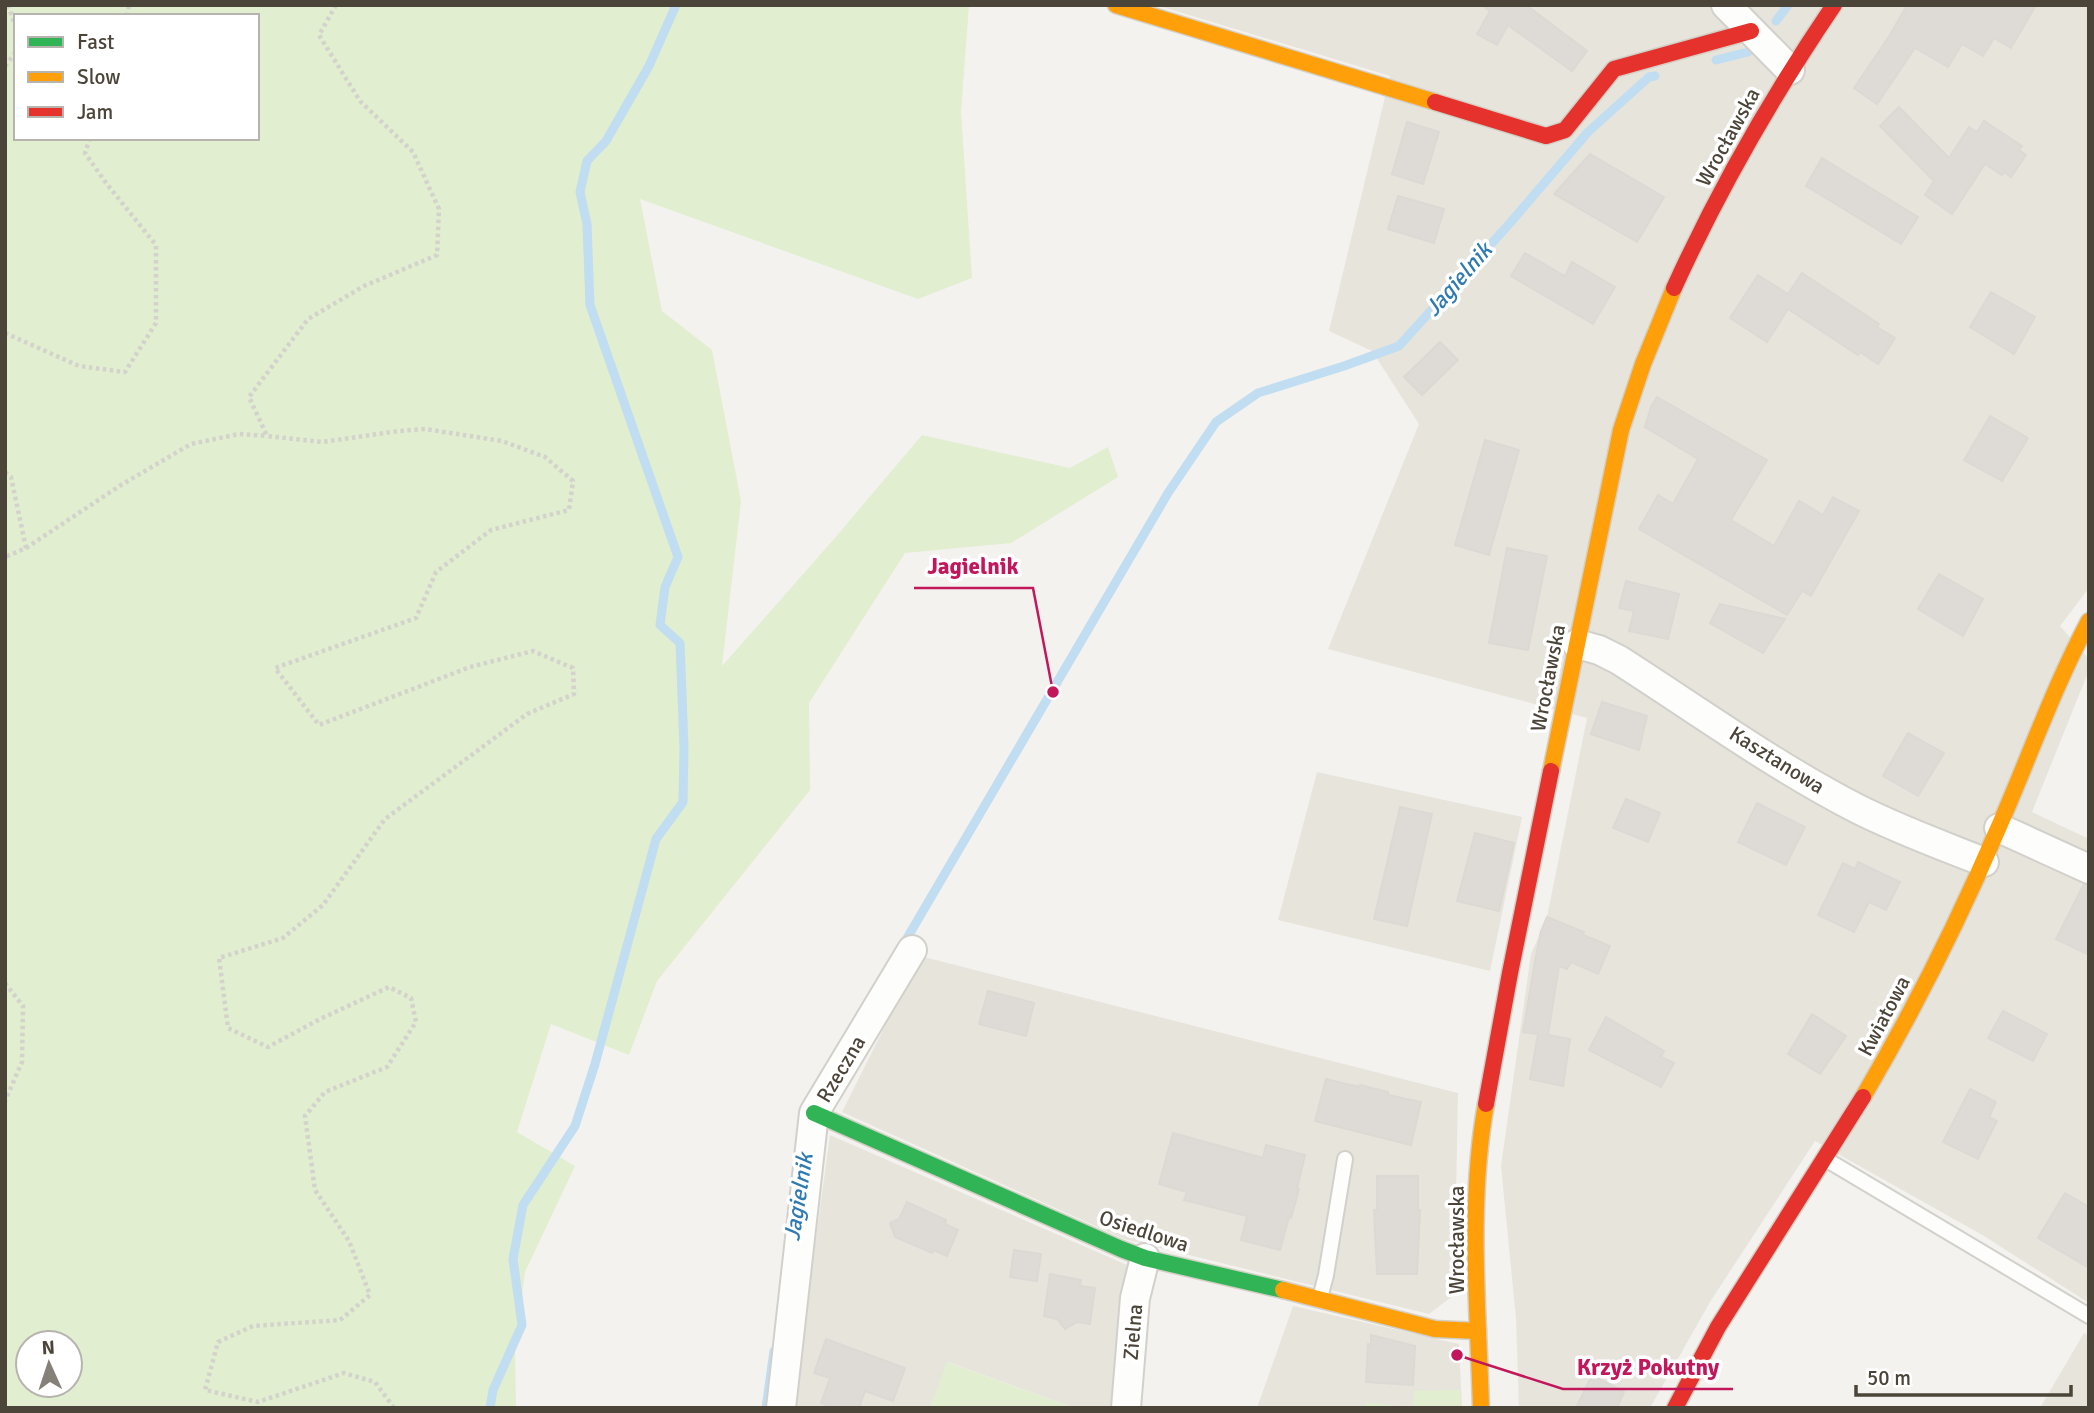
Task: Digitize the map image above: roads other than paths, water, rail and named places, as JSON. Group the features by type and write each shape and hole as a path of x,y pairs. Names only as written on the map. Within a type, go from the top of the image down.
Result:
{"street":[{"path":"1116,5 1546,136 1565,130 1614,69 1751,31"},
{"path":"1726,5 1790,70"},
{"name":"Wrocławska","path":"1481,1408 1476,1219 1481,1134 1507,986 1624,418 1636,380 1700,231 1790,70 1834,5"},
{"name":"Kwiatowa","path":"1675,1408 1714,1332 1870,1087 1913,1009 1984,862 2088,624"},
{"name":"Kasztanowa","path":"1577,644 1599,650 1619,660 1801,777 1856,808 1902,830 1984,862"},
{"path":"1999,828 2089,869"},
{"name":"Rzeczna","path":"781,1408 814,1113 912,950"},
{"name":"Osiedlowa","path":"814,1113 1145,1258 1435,1329 1478,1331"},
{"name":"Zielna","path":"1126,1408 1135,1298 1145,1258"}],"lane":[{"path":"1320,1299 1345,1159"},
{"path":"1825,1160 2089,1316"}],"waterway":[{"path":"490,1408 493,1390 522,1325 513,1259 523,1205 575,1126 595,1064 656,839 683,802 680,643 660,625 665,587 678,557 590,305 587,224 580,192 587,161 606,141 649,66 676,5"},
{"name":"Jagielnik","path":"1776,21 1788,5"},
{"name":"Jagielnik","path":"1716,60 1748,52"},
{"name":"Jagielnik","path":"903,945 1168,493 1216,422 1258,393 1399,346 1588,132 1649,77 1655,76"},
{"name":"Jagielnik","path":"766,1408 774,1351"}],"place":[{"name":"Jagielnik","path":"1053,692"},
{"name":"Krzyż Pokutny","path":"1457,1355"}]}
